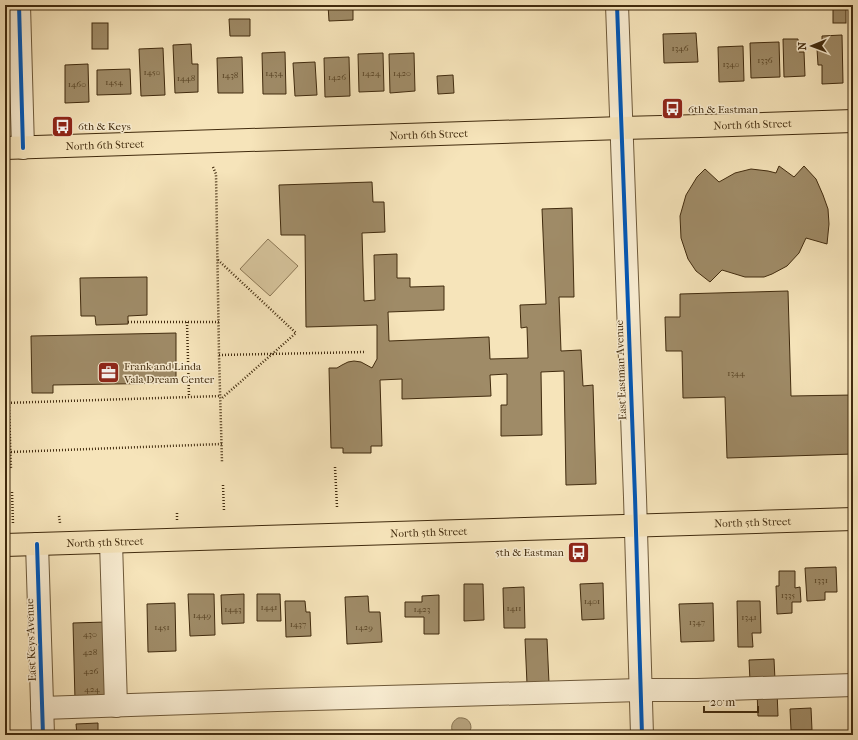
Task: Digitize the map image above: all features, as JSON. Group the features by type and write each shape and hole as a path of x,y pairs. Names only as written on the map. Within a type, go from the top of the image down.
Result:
{"main road":[{"name":"North 6th Street","path":"14,148 853,122"},
{"name":"North 5th Street","path":"5,545 853,519"}],"street":[{"path":"14,148 19,5"},
{"name":"East Eastman Avenue","path":"616,5 622,128 642,735"},
{"path":"111,542 116,706"},
{"name":"East Keys Avenue","path":"37,544 43,735"},
{"path":"42,708 853,685"}],"path":[{"path":"213,167 216,174 222,462"},
{"path":"5,403 189,397 221,398 272,355 296,332 217,259"},
{"path":"5,290 11,469"},
{"path":"128,322 218,322"},
{"path":"187,322 189,397"},
{"path":"219,355 366,352"},
{"path":"11,452 222,444"},
{"path":"335,467 337,508"},
{"path":"223,485 224,511"},
{"path":"12,492 13,524"},
{"path":"59,516 60,523"}],"shaded area":[{"path":"268,239 298,266 270,296 240,269"},
{"path":"458,718 463,718 469,721 471,728 468,735 454,735 452,725"}],"building":[{"path":"328,5 353,5 353,20 329,21"},
{"path":"833,5 846,5 846,23 833,23"},
{"path":"229,19 250,19 250,36 230,36"},
{"path":"92,23 108,23 108,49 92,49"},
{"path":"696,33 698,62 664,63 663,34"},
{"path":"842,35 843,83 822,84 822,65 818,65 817,49 822,49 822,36"},
{"path":"783,39 798,39 799,52 804,52 805,76 784,77"},
{"path":"779,42 780,77 751,78 750,43"},
{"path":"191,44 192,64 198,64 198,92 175,93 173,45"},
{"path":"743,46 744,81 719,82 718,47"},
{"path":"163,48 165,95 141,96 139,49"},
{"path":"285,52 286,94 263,94 262,53"},
{"path":"383,53 384,91 359,92 358,54"},
{"path":"414,53 415,91 390,93 389,54"},
{"path":"242,57 243,93 218,93 217,58"},
{"path":"349,57 350,96 325,97 324,58"},
{"path":"315,62 317,95 295,96 293,63"},
{"path":"88,64 89,102 65,103 65,65"},
{"path":"130,69 131,94 97,95 97,70"},
{"path":"453,75 454,93 438,94 437,76"},
{"path":"779,166 794,177 804,166 816,179 828,209 829,224 827,244 806,238 799,253 787,266 772,274 764,277 745,277 722,270 710,282 696,271 688,259 681,238 680,216 686,195 697,177 705,169 719,182 735,173 751,169 776,173"},
{"path":"372,182 373,202 384,202 385,232 362,233 364,301 375,300 374,255 397,254 397,278 410,278 410,287 444,286 444,310 388,312 389,341 489,337 490,359 528,358 527,327 521,328 520,305 546,304 542,209 572,208 574,297 559,297 561,351 581,350 583,386 593,385 596,484 566,485 564,371 541,372 542,435 501,436 501,405 507,405 507,374 490,375 491,396 402,399 402,379 380,380 382,446 371,446 371,453 343,453 343,448 331,448 329,368 337,368 348,362 354,361 361,362 372,368 377,359 377,325 306,327 305,235 281,235 279,185"},
{"path":"147,277 147,315 128,316 128,324 96,325 95,316 81,316 80,278"},
{"path":"788,291 791,396 853,395 853,454 727,458 725,397 683,398 682,351 666,351 665,317 680,317 680,294"},
{"path":"176,333 176,383 53,385 53,393 32,393 31,336"},
{"path":"836,567 837,592 825,592 825,600 807,601 805,568"},
{"path":"853,568 853,631 851,569"},
{"path":"779,571 795,571 795,588 800,587 801,602 792,602 792,613 777,614 776,586 779,586"},
{"path":"603,583 604,619 582,620 580,584"},
{"path":"464,584 483,584 484,620 464,621"},
{"path":"524,587 525,628 504,628 503,588"},
{"path":"188,594 214,594 215,635 190,636"},
{"path":"244,594 244,623 222,624 221,595"},
{"path":"257,594 280,594 281,621 257,621"},
{"path":"439,595 439,634 424,634 424,617 405,617 405,602 422,602 422,596"},
{"path":"368,596 369,612 380,612 382,642 347,644 345,597"},
{"path":"285,601 305,601 306,612 310,612 311,636 286,637"},
{"path":"737,601 760,601 761,633 752,633 753,647 738,647"},
{"path":"175,603 176,651 148,652 147,604"},
{"path":"713,603 714,641 681,642 679,604"},
{"path":"106,622 108,699 75,700 73,623"},
{"path":"525,639 547,639 549,683 527,684"},
{"path":"774,659 775,680 750,681 749,660"},
{"path":"777,691 778,716 758,716 757,692"},
{"path":"811,708 812,730 791,730 790,709"},
{"path":"98,723 98,735 77,735 76,724"}],"cycle path":[{"path":"19,5 23,148"},
{"path":"617,5 642,735"},
{"path":"37,544 43,735"}],"place":[{"name":"6th & Eastman","path":"672,109"},
{"name":"6th & Keys","path":"63,126"},
{"name":"Frank and Linda Vala Dream Center","path":"108,372"},
{"name":"5th & Eastman","path":"579,552"}]}
